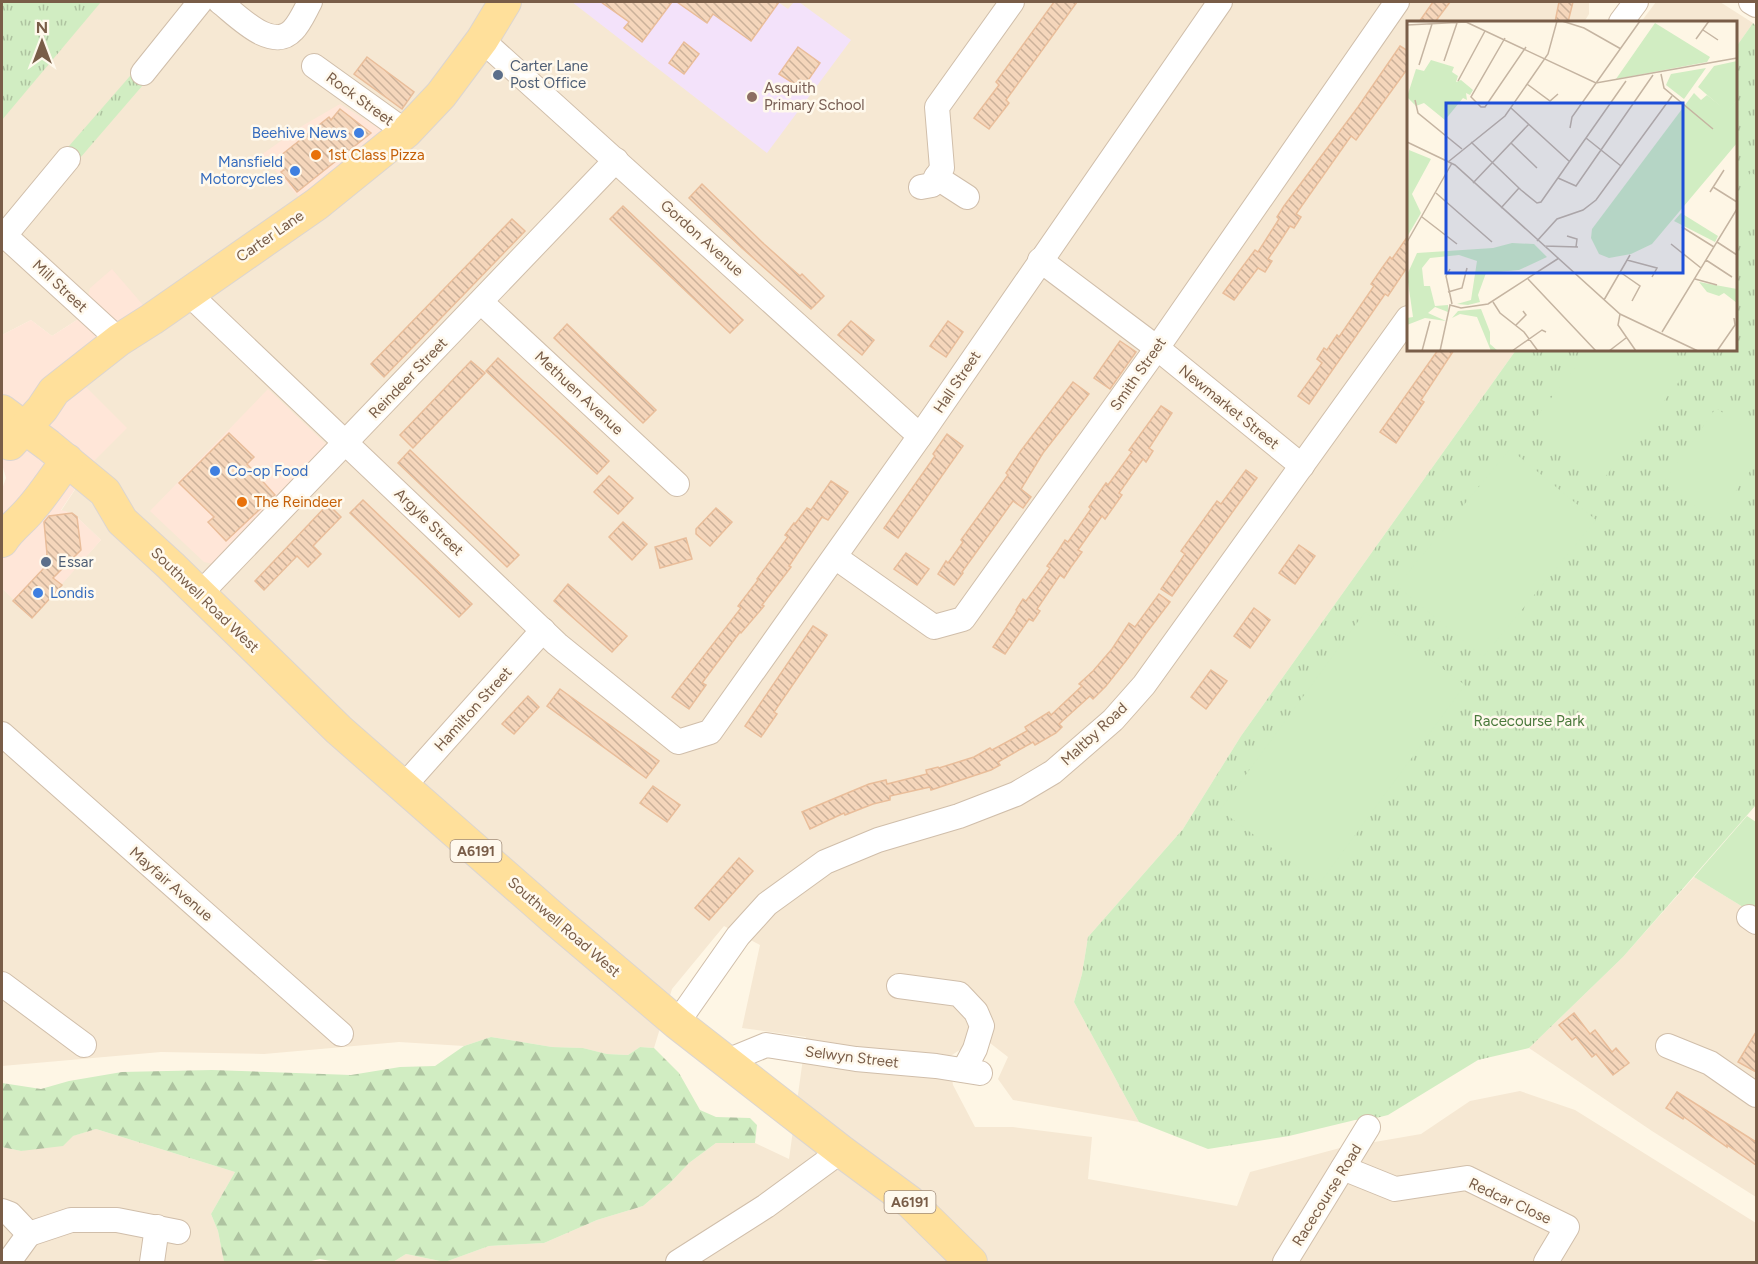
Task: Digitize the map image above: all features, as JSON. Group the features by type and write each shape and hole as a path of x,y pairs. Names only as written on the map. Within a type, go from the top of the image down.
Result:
{"main road":[{"name":"Carter Lane","path":"3,538 29,512 31,445 42,409 54,391 119,340 317,204 406,132 441,95 482,40 505,2"},
{"name":"Southwell Road West","path":"31,445 105,492 122,521 339,730 550,916 677,1023 910,1202 971,1263"}],"street":[{"path":"143,73 200,2"},
{"path":"220,2 262,35 276,38 292,32 310,2"},
{"path":"967,197 929,182 942,168 937,107 1012,2"},
{"name":"Hall Street","path":"678,742 710,732 920,436 1220,2"},
{"name":"Smith Street","path":"835,557 934,627 963,619 1157,348 1397,2"},
{"path":"1622,21 1636,2"},
{"path":"1751,2 1756,5"},
{"name":"Gordon Avenue","path":"482,40 920,436"},
{"name":"Rock Street","path":"314,66 406,132"},
{"path":"3,234 68,159"},
{"name":"Reindeer Street","path":"200,594 616,160"},
{"name":"Mill Street","path":"3,234 119,340"},
{"name":"Newmarket Street","path":"1040,260 1157,348 1302,466"},
{"name":"Argyle Street","path":"188,292 557,644 678,742"},
{"name":"Methuen Avenue","path":"481,302 677,484"},
{"name":"Maltby Road","path":"677,1023 745,928 767,904 825,862 878,840 959,816 1016,794 1053,772 1113,720 1144,685 1407,319"},
{"name":"Hamilton Street","path":"403,787 543,630"},
{"name":"Mayfair Avenue","path":"2,734 341,1034"},
{"path":"2,984 84,1045"},
{"name":"Selwyn Street","path":"727,1061 766,1045 856,1059 972,1071 975,1049 982,1026 976,1012 959,994 899,986"},
{"path":"1668,1046 1710,1063 1756,1095"},
{"name":"Racecourse Road","path":"1294,1259 1368,1127"},
{"path":"678,1263 766,1206 841,1151"},
{"name":"Redcar Close","path":"1343,1168 1395,1189 1467,1178 1567,1227 1546,1263"},
{"path":"2,1211 10,1214 29,1234"},
{"path":"11,1263 13,1256 29,1234 72,1220 117,1220 168,1229 153,1263"}],"shaded area":[{"path":"2,2 1589,2 1589,14 1585,21 1407,21 1407,351 1515,351 1241,736 1183,829 1088,937 1082,974 1074,1002 1139,1122 1013,1100 998,1079 1008,1057 981,1036 949,1057 953,1085 975,1127 1013,1127 1092,1137 1088,1179 1237,1206 1250,1172 1340,1148 1421,1134 1470,1101 1520,1091 1575,1110 1756,1223 1756,1262 445,1262 489,1246 544,1243 597,1220 643,1206 689,1163 716,1143 755,1143 789,1159 806,1037 742,1028 760,945 724,926 672,989 654,1048 640,1047 628,1055 607,1054 583,1048 552,1047 491,1037 464,1046 399,1042 264,1054 161,1052 2,1066 2,588 32,617 101,540 72,513 61,511 93,462 80,381 83,316 52,336 31,320 2,335"},
{"name":"Asquith Primary School","path":"572,2 778,2 788,9 794,2 799,2 851,40 767,153"},
{"path":"1656,2 1720,2 1753,23 1737,46 1737,21 1642,21"},
{"path":"340,104 382,130 381,141 306,205 261,155 302,126"},
{"path":"112,269 162,327 80,381 127,428 93,462 61,510 72,513 101,540 32,618 2,588 2,489 6,478 2,464 2,335 31,320 52,336 83,316 90,288"},
{"path":"268,389 327,445 213,564 204,562 150,511"},
{"path":"1694,877 1756,915 1756,1197 1652,1131 1529,1048 1623,957"},
{"path":"96,1129 235,1172 211,1214 218,1231 224,1262 2,1262 2,1147 21,1151"},
{"path":"406,1254 445,1262 393,1262"}],"green space":[{"path":"2,2 101,2 2,120"},
{"name":"Racecourse Park","path":"1753,23 1756,26 1756,805 1623,957 1529,1048 1478,1060 1388,1115 1355,1120 1289,1136 1208,1149 1139,1122 1074,1002 1082,974 1088,937 1183,829 1241,736 1515,351 1737,351 1737,46"},
{"path":"137,68 149,78 74,165 62,154"},
{"path":"1751,172 1756,176 1756,207 1740,232 1737,230 1737,194"},
{"path":"1588,351 1663,351 1688,370 1605,477 1533,421"},
{"path":"1716,408 1756,436 1756,463 1715,520 1663,483"},
{"path":"1510,449 1596,520 1483,657 1397,586"},
{"path":"1365,612 1465,685 1320,883 1220,810"},
{"path":"1747,816 1756,822 1756,915 1694,877"},
{"path":"491,1037 552,1047 583,1048 607,1054 628,1055 640,1047 654,1048 679,1073 700,1110 716,1117 750,1118 757,1125 755,1143 716,1143 689,1163 643,1206 597,1220 544,1243 489,1246 445,1262 406,1254 393,1262 336,1262 320,1259 307,1262 224,1262 218,1231 211,1214 235,1172 96,1129 73,1136 63,1146 21,1151 2,1147 2,1083 41,1089 69,1081 122,1072 212,1070 351,1075 400,1067 435,1066 464,1046"}],"building":[{"path":"601,2 672,2 642,42 624,28 629,22"},
{"path":"677,2 779,2 751,41 713,14 707,23"},
{"path":"1054,2 1077,2 1006,100 1009,103 989,129 974,118 999,85 996,82"},
{"path":"1433,2 1450,2 1436,21 1420,21"},
{"path":"1559,2 1573,2 1568,21 1555,21"},
{"path":"684,42 699,54 684,74 669,63"},
{"path":"1400,46 1407,50 1407,69 1356,140 1351,136 1296,214 1301,217 1294,228 1290,226 1268,259 1272,261 1265,272 1258,268 1234,300 1223,293 1255,250 1258,252 1279,219 1277,217 1284,206 1358,107"},
{"path":"798,47 820,63 802,89 779,74"},
{"path":"367,57 414,92 402,109 354,74"},
{"path":"340,109 371,133 297,192 281,172 284,170 275,160 329,117 331,120"},
{"path":"702,184 764,244 800,276 802,274 824,296 811,309 689,198"},
{"path":"623,206 743,320 730,333 610,219"},
{"path":"512,219 525,231 384,377 371,364"},
{"path":"1407,237 1407,268 1388,296 1385,294 1309,404 1298,396 1322,363 1317,359 1324,348 1327,350 1337,335 1339,337 1374,286 1371,284 1390,257 1392,259"},
{"path":"851,321 874,340 862,355 838,335"},
{"path":"948,321 963,332 946,357 930,346"},
{"path":"567,324 656,410 643,423 554,338"},
{"path":"1120,341 1136,352 1110,389 1094,378"},
{"path":"1437,351 1453,351 1421,400 1424,402 1396,443 1380,432"},
{"path":"498,358 609,461 597,474 486,371"},
{"path":"471,361 485,373 413,448 400,435"},
{"path":"1073,382 1089,394 1043,453 1021,489 1031,497 1023,508 1013,501 954,585 938,574 963,542 961,540 1008,475 1006,473 1020,452"},
{"path":"1161,406 1172,413 1149,448 1153,451 1146,462 1143,459 1119,493 1122,495 1105,519 1102,516 1078,550 1082,552 1064,578 1060,575 1037,609 1040,611 1033,621 1029,619 1005,654 993,647 1023,599 1026,601 1050,568 1047,566 1065,540 1068,542 1091,509 1089,507 1132,452 1129,450"},
{"path":"229,433 254,457 247,464 275,495 226,541 208,522 214,517 179,483"},
{"path":"947,434 963,446 898,538 884,528 935,456 933,454"},
{"path":"410,450 519,555 507,567 398,463"},
{"path":"1246,470 1257,478 1172,596 1161,589 1185,554 1181,551 1217,501 1221,504"},
{"path":"609,476 633,498 618,514 594,492"},
{"path":"831,481 848,492 828,520 822,517 789,566 791,567 762,605 764,606 740,632 702,683 706,685 689,709 672,697 741,608 738,606 788,537 785,535 807,508 811,510"},
{"path":"363,500 472,604 459,617 350,513"},
{"path":"328,504 341,517 313,546 321,554 308,567 297,556 264,590 255,581"},
{"path":"716,508 732,522 710,546 696,534 696,529"},
{"path":"72,513 77,517 81,550 53,578 62,585 32,618 13,601 44,568 47,554 44,522 49,516"},
{"path":"623,522 647,544 632,560 609,537"},
{"path":"686,538 692,559 660,568 655,547"},
{"path":"1299,545 1315,556 1295,584 1279,573"},
{"path":"906,553 929,569 917,585 894,569"},
{"path":"568,584 627,636 612,652 554,601"},
{"path":"1159,594 1170,602 1106,686 1093,699 1090,696 1059,724 1062,727 1056,733 1035,745 1033,742 998,762 1000,765 991,770 931,790 930,787 890,796 890,800 845,815 844,813 810,829 802,812 869,784 886,780 887,784 927,774 926,770 974,757 990,748 992,750 1027,731 1025,727 1049,712 1051,715 1082,686 1079,684 1112,649 1129,623 1135,627"},
{"path":"1254,608 1270,620 1250,648 1234,636"},
{"path":"813,626 827,635 774,712 777,714 761,737 745,726"},
{"path":"1211,670 1227,681 1206,709 1191,697"},
{"path":"560,689 659,761 646,778 547,706"},
{"path":"528,696 539,707 514,734 502,724"},
{"path":"653,786 680,805 667,822 640,803"},
{"path":"739,858 753,871 709,920 695,908"},
{"path":"1574,1013 1590,1034 1595,1030 1612,1052 1616,1048 1629,1063 1613,1075 1596,1054 1592,1057 1576,1037 1572,1040 1559,1025"},
{"path":"1756,1032 1756,1072 1738,1062"},
{"path":"1677,1092 1756,1142 1756,1165 1684,1117 1683,1119 1666,1108"}],"place":[{"name":"Carter Lane Post Office","path":"498,75"},
{"name":"Asquith Primary School","path":"752,97"},
{"name":"Beehive News","path":"359,133"},
{"name":"1st Class Pizza","path":"316,155"},
{"name":"Mansfield Motorcycles","path":"295,171"},
{"name":"Co-op Food","path":"215,471"},
{"name":"The Reindeer","path":"242,502"},
{"name":"Essar","path":"46,562"},
{"name":"Londis","path":"38,593"}]}
